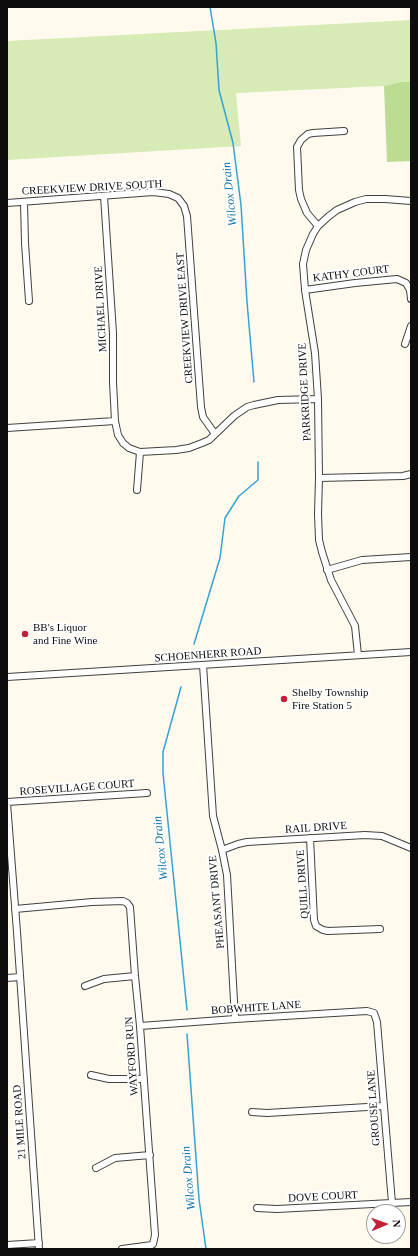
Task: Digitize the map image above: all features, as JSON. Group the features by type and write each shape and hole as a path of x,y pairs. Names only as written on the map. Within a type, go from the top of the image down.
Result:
{"street":[{"path":"318,226 307,213 301,200 299,190 298,147 301,140 308,134 344,131"},
{"name":"CREEKVIEW DRIVE SOUTH","path":"7,203 163,193 174,195 178,198"},
{"name":"MICHAEL DRIVE","path":"104,196 114,333 113,382 115,421 118,435 123,443 129,448 140,452"},
{"name":"CREEKVIEW DRIVE EAST","path":"178,198 184,206 187,216 201,407 203,417 215,434"},
{"name":"PARKRIDGE DRIVE","path":"358,655 356,630 331,580 319,540 318,399 315,353 303,270 304,255 318,226 337,210 366,199 411,201"},
{"path":"24,202 29,301"},
{"name":"KATHY COURT","path":"305,290 398,279 406,283 410,290 411,299"},
{"path":"405,344 411,326"},
{"path":"138,490 140,452 176,450 189,448 202,443 247,407 278,400 318,399"},
{"path":"7,428 115,421"},
{"path":"319,478 403,476 411,474"},
{"path":"327,570 362,560 411,557"},
{"name":"SCHOENHERR ROAD","path":"7,677 411,652"},
{"name":"PHEASANT DRIVE","path":"203,665 213,816 227,875 236,1019"},
{"name":"ROSEVILLAGE COURT","path":"7,803 148,793"},
{"name":"21 MILE ROAD","path":"7,803 16,909 39,1246"},
{"name":"RAIL DRIVE","path":"222,850 247,842 347,835 382,836 411,848"},
{"name":"QUILL DRIVE","path":"310,838 314,920 318,928 328,931 380,929"},
{"name":"WAYFORD RUN","path":"16,909 92,902 123,901 128,903 130,907 155,1235 153,1244 146,1247 122,1249"},
{"path":"85,986 104,979 135,976"},
{"path":"7,978 20,977"},
{"name":"BOBWHITE LANE","path":"140,1026 367,1011 374,1013"},
{"name":"GROUSE LANE","path":"374,1013 377,1022 392,1203"},
{"path":"91,1075 109,1079 143,1079"},
{"path":"252,1112 267,1113 384,1106"},
{"path":"96,1168 111,1159 119,1157 150,1155"},
{"name":"DOVE COURT","path":"256,1208 277,1209 411,1202"},
{"path":"7,1245 39,1246"}],"green space":[{"path":"411,20 411,82 401,82 384,86 236,93 241,146 7,160 7,41"},
{"path":"401,82 411,82 411,161 387,162 384,86"}],"waterway":[{"name":"Wilcox Drain","path":"210,7 216,43 219,90 233,143 241,205 254,382"},
{"name":"Wilcox Drain","path":"194,644 220,558 225,518 239,496 258,480 258,462"},
{"name":"Wilcox Drain","path":"181,687 163,752 163,773 187,1010"},
{"name":"Wilcox Drain","path":"187,1034 199,1199 206,1249"}],"place":[{"name":"BB's Liquor and Fine Wine","path":"25,634"},
{"name":"Shelby Township Fire Station 5","path":"284,699"}]}
